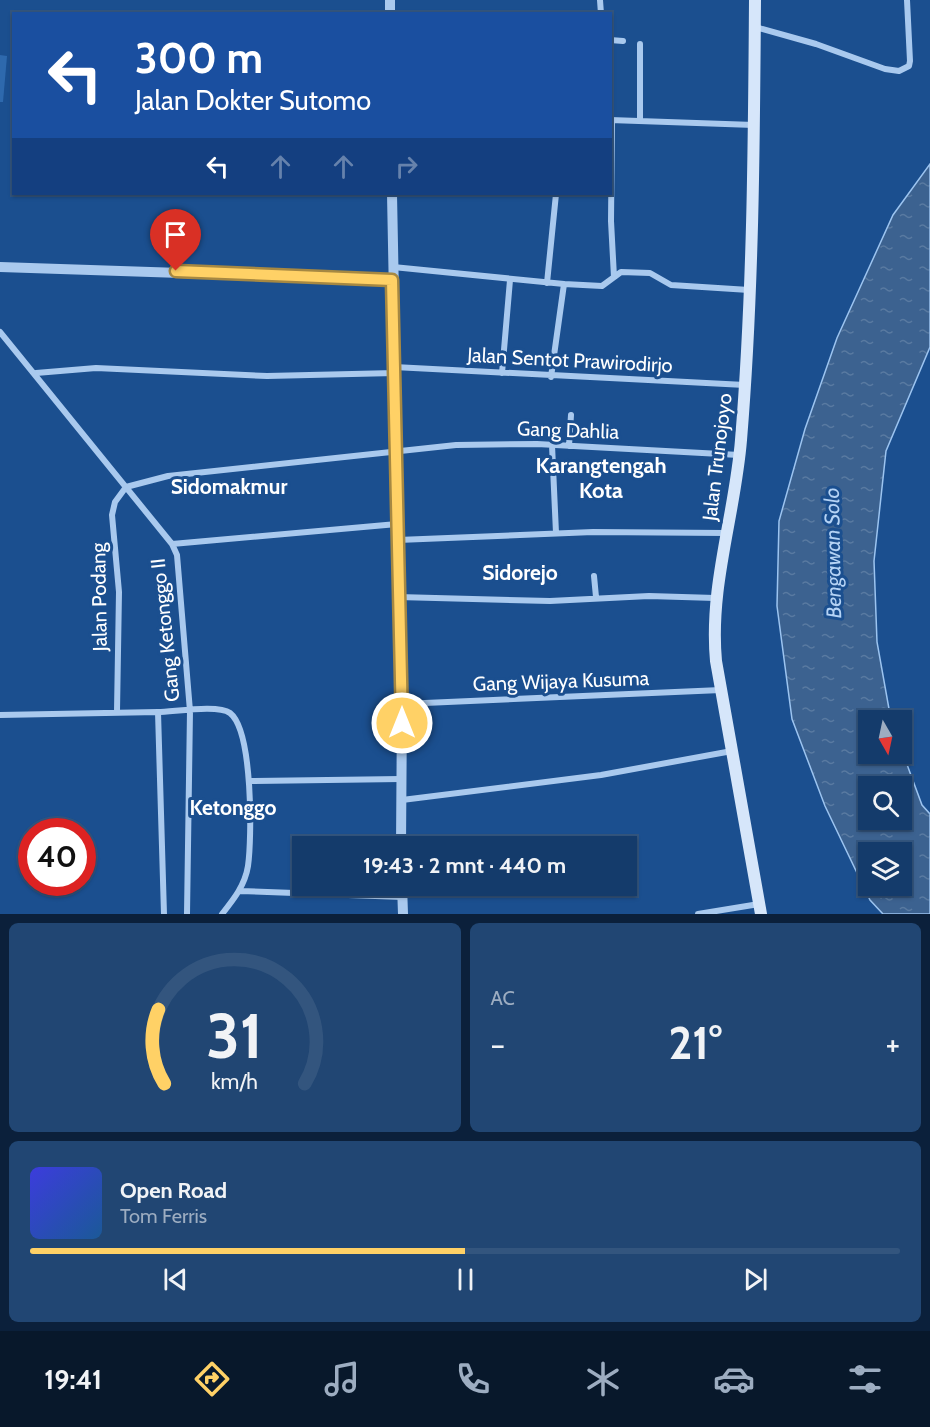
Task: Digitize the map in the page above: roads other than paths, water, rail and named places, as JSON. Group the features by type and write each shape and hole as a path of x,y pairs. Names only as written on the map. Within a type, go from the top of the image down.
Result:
{"main road":[{"name":"Jalan Trunojoyo","path":"755,0 755,125 746,385 740,455 715,598 714,640 760,909"}],"street":[{"path":"755,27 899,71 909,66 910,61 907,0"},
{"path":"612,40 623,41"},
{"path":"640,44 640,121"},
{"path":"612,120 755,125"},
{"path":"392,195 398,597 402,704 401,836"},
{"path":"547,283 555,195"},
{"path":"611,195 614,277"},
{"path":"0,267 392,280"},
{"path":"393,267 510,280 602,286 621,272 650,273 671,285 750,290"},
{"path":"502,374 510,280"},
{"path":"551,377 564,284"},
{"name":"Gang Ketonggo II","path":"0,332 36,373 172,544 179,567 190,711 187,914"},
{"name":"Jalan Sentot Prawirodirjo","path":"36,373 96,368 267,376 394,370 746,385"},
{"path":"569,446 571,415"},
{"name":"Gang Dahlia","path":"126,487 168,476 456,445 552,445 740,455"},
{"path":"552,445 556,533"},
{"name":"Jalan Podang","path":"117,711 119,592 112,515 115,502 126,487"},
{"path":"172,544 397,524"},
{"path":"397,540 556,533 726,533"},
{"path":"594,576 596,597"},
{"path":"398,597 550,600 596,597 715,598"},
{"name":"Gang Wijaya Kusuma","path":"402,704 721,690"},
{"path":"0,715 222,710 234,717 242,733 250,781 248,866 240,891 222,914"},
{"path":"158,712 164,914"},
{"path":"402,800 601,775 733,751"},
{"path":"250,781 401,778"},
{"path":"240,891 292,891"},
{"path":"402,896 403,914"},
{"path":"698,914 760,909"}],"water":[{"name":"Bengawan Solo","path":"930,164 930,347 886,451 874,561 877,642 889,710 858,710 858,764 907,764 911,776 858,776 858,830 912,830 912,778 922,805 930,814 930,914 883,914 870,900 868,896 912,896 912,842 858,842 858,875 825,806 792,719 777,606 779,521 805,429 837,338 893,215"}],"district":[{"name":"Karangtengah Kota","path":"601,478"},
{"name":"Sidomakmur","path":"229,487"},
{"name":"Sidorejo","path":"520,573"},
{"name":"Ketonggo","path":"233,808"}]}
